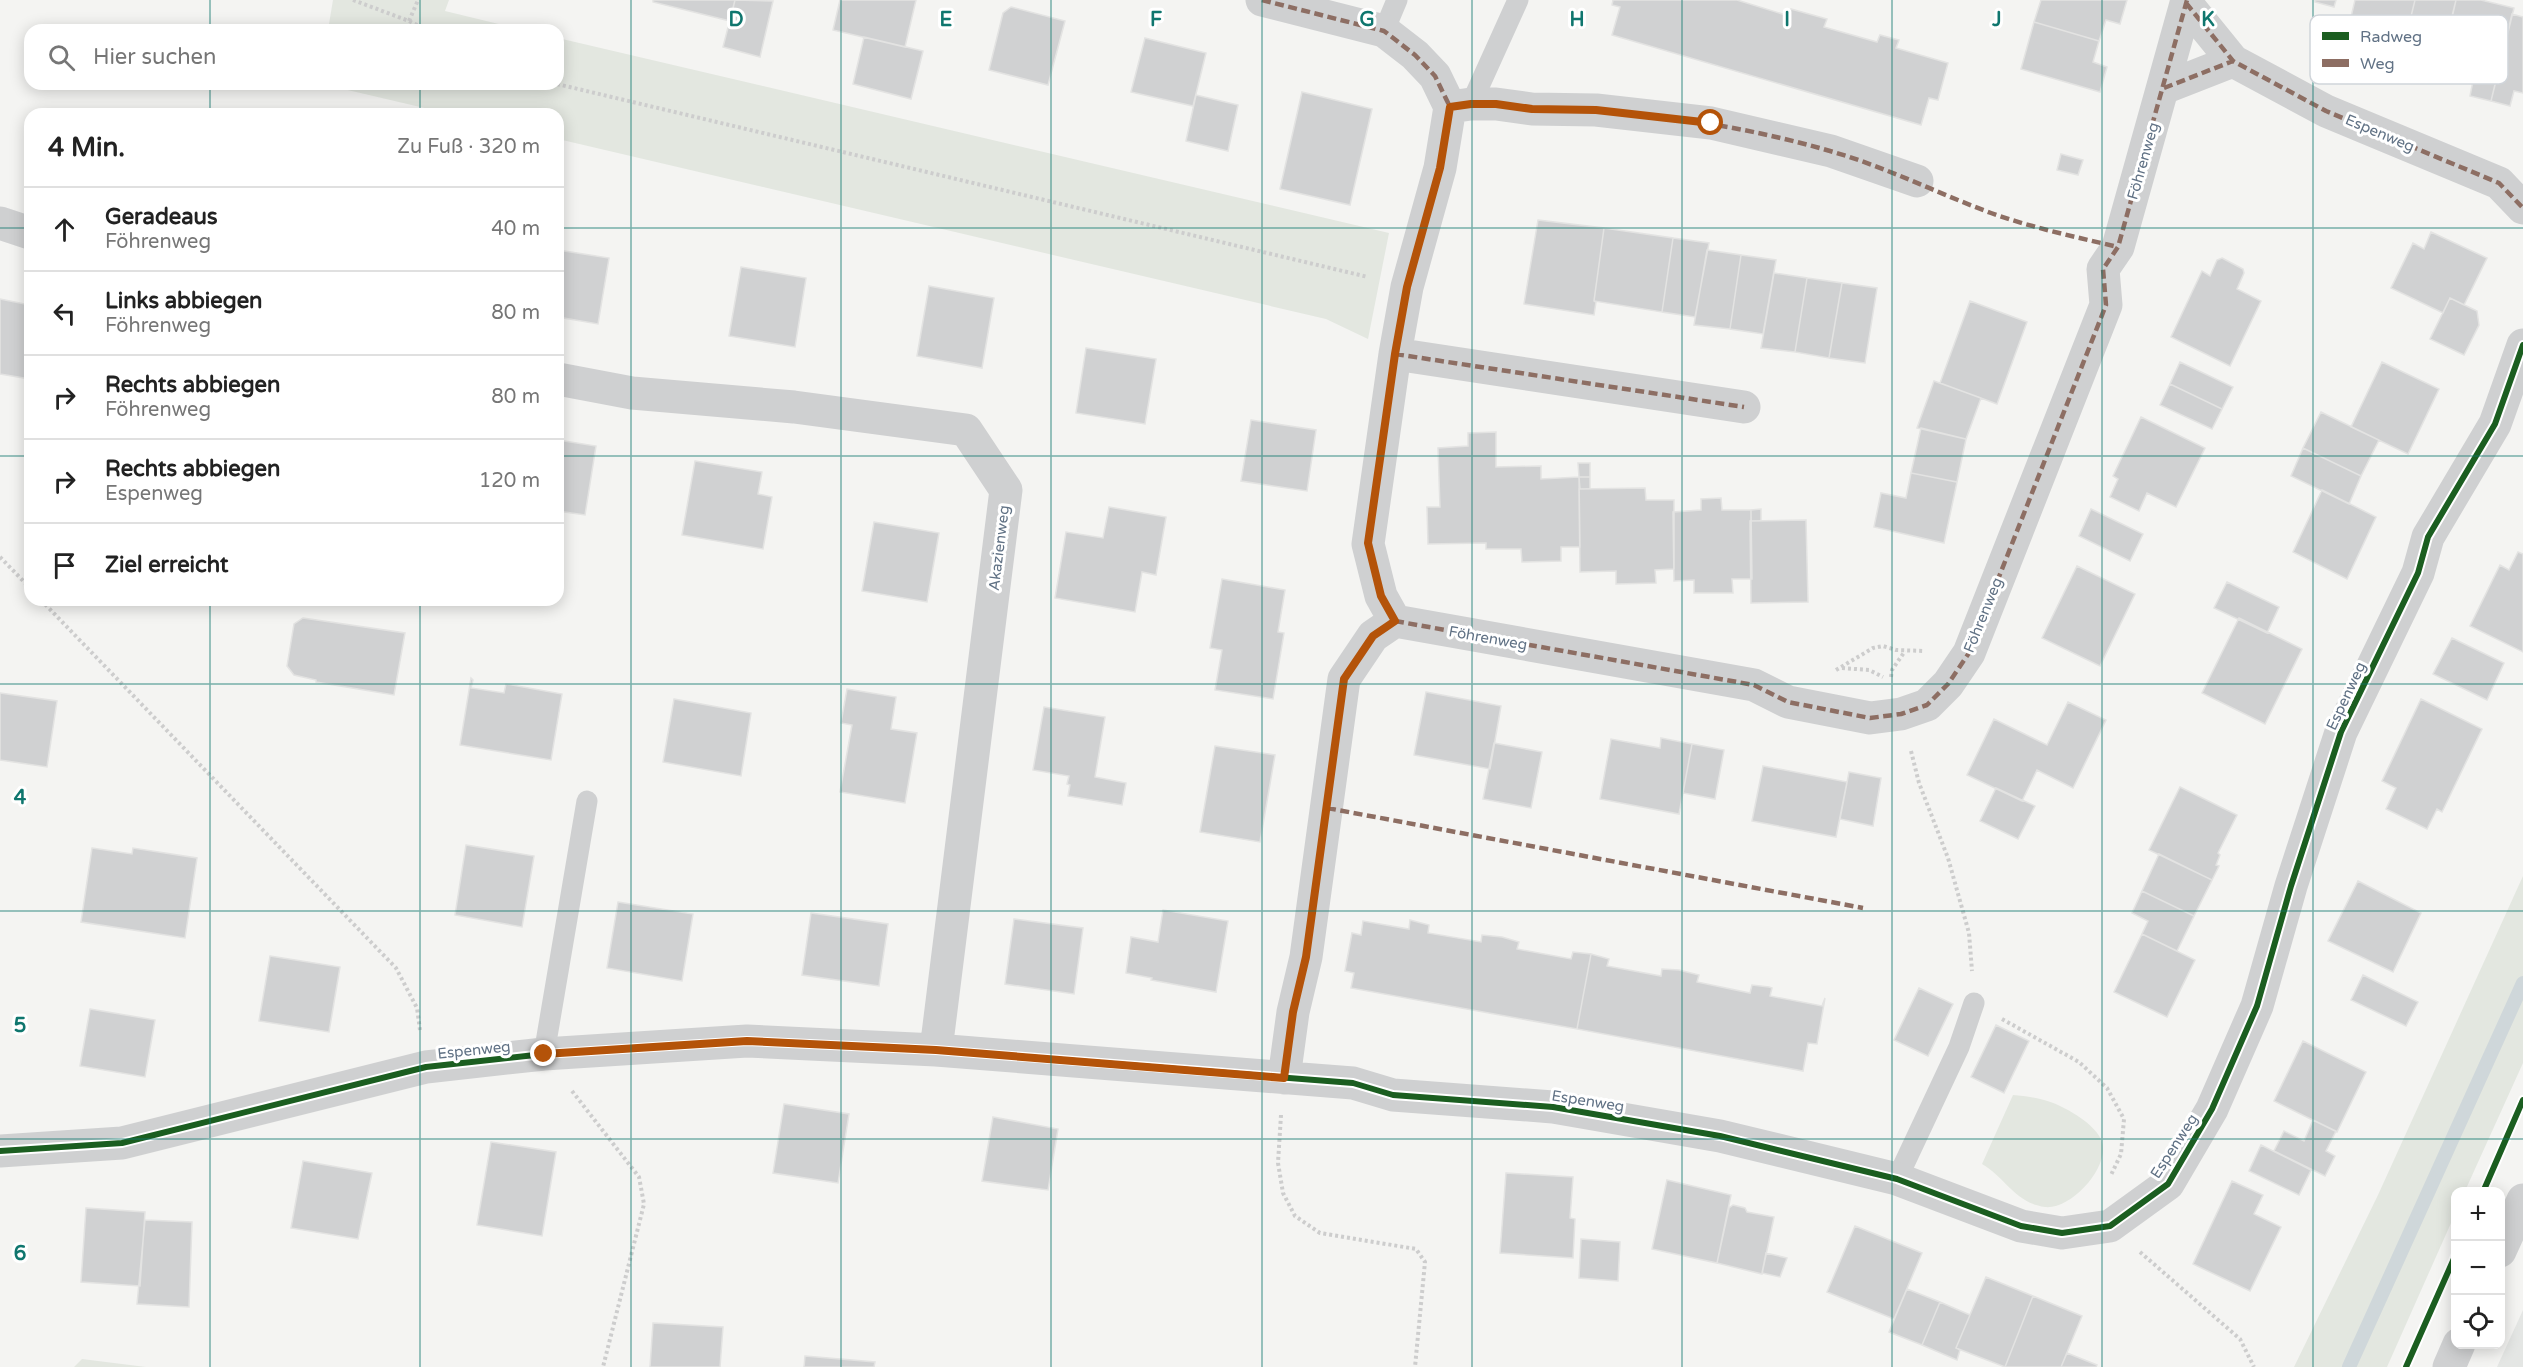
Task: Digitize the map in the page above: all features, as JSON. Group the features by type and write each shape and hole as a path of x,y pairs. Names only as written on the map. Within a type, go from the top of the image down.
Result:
{"street":[{"path":"1262,0 1384,31 1415,55 1460,106"},
{"name":"Espenweg","path":"2186,2 2233,61 2326,111 2499,183 2523,208"},
{"name":"Föhrenweg","path":"1395,621 1754,685 1788,702 1870,717 1901,714 1927,705 1948,684 1969,653 2106,305 2103,269 2118,247 2164,88 2186,2"},
{"path":"2164,88 2233,61"},
{"path":"1460,106 1496,104 1532,109 1596,110 1711,123 1831,151 1917,181"},
{"path":"1284,1078 1293,1012 1306,957 1344,679 1373,636 1395,621 1381,596 1368,543 1407,287 1460,106"},
{"path":"0,223 24,231"},
{"name":"Espenweg","path":"0,1151 122,1143 426,1067 544,1054 747,1041 936,1050 1353,1083 1393,1095 1564,1109 1720,1136 1898,1179 2020,1226 2062,1233 2110,1226 2168,1184 2212,1109 2257,1006 2291,886 2341,732 2418,573 2428,537 2495,424 2523,345"},
{"path":"1395,354 1744,407"},
{"name":"Akazienweg","path":"564,380 632,393 794,407 966,430 1006,490 936,1050"},
{"path":"2505,1241 2523,1200"},
{"path":"2449,1367 2457,1349"}],"lane":[{"path":"1384,31 1397,0"},
{"path":"1460,106 1518,0"},
{"path":"544,1054 587,801"},
{"path":"1898,1179 1959,1047 1974,1003"}],"path":[{"path":"352,0 416,24"},
{"path":"410,21 418,0"},
{"path":"564,86 1407,287"},
{"path":"0,557 24,582"},
{"path":"47,606 396,968 417,1008 426,1067"},
{"path":"1883,646 1905,651 1892,670 1891,683 1869,670 1841,668 1873,648 1883,646"},
{"path":"1901,714 1919,783 1948,858 1969,933 1974,1003 2079,1062 2107,1088 2124,1119 2121,1154 2100,1200 2110,1226 2240,1339 2254,1367"},
{"path":"544,1054 639,1177 644,1204 603,1367"},
{"path":"1284,1078 1278,1163 1283,1193 1295,1216 1320,1233 1416,1249 1425,1262 1415,1367"}],"shaded area":[{"path":"333,0 449,0 445,11 499,24 329,24"},
{"path":"564,39 1389,233 1368,339 1326,319 564,140 564,108 424,108 348,90 564,90"},
{"path":"2523,876 2523,1063 2467,1187 2451,1187 2451,1223 2387,1367 2294,1367 2378,1195"},
{"path":"2013,1095 2040,1099 2060,1106 2078,1116 2099,1135 2103,1152 2100,1163 2086,1185 2066,1202 2045,1207 2035,1205 2018,1195 1982,1164"},
{"path":"2523,1310 2523,1367 2497,1367"},
{"path":"82,1359 146,1367 74,1367"}],"building":[{"path":"653,0 735,0 730,21 653,2"},
{"path":"735,0 773,1 760,57 723,47"},
{"path":"840,0 916,0 905,47 833,30"},
{"path":"1613,0 1737,0 1789,16 1791,9 1827,19 1824,27 1877,42 1880,35 1899,40 1896,48 1948,63 1938,100 1929,98 1921,125 1612,35 1620,7 1612,5"},
{"path":"2041,0 2127,0 2120,24 2106,20 2099,41 2034,22"},
{"path":"2315,0 2336,0 2334,7 2315,2"},
{"path":"2355,0 2415,0 2411,15 2351,15"},
{"path":"2415,0 2456,0 2453,15 2411,15"},
{"path":"2456,0 2481,0 2514,8 2508,32 2508,15 2452,15"},
{"path":"1011,7 1065,21 1048,85 989,70 1003,13"},
{"path":"2512,14 2523,17 2523,93 2514,91 2510,106 2491,101 2495,84 2508,84 2508,31"},
{"path":"2034,22 2099,41 2093,62 2107,67 2100,92 2021,69"},
{"path":"864,37 923,51 911,99 853,84"},
{"path":"1145,38 1206,53 1193,106 1131,92"},
{"path":"2472,84 2495,84 2491,101 2470,96"},
{"path":"1302,92 1372,109 1350,205 1280,189"},
{"path":"1196,95 1238,105 1228,151 1186,141"},
{"path":"2061,154 2083,160 2078,175 2057,170"},
{"path":"1538,220 1604,228 1594,315 1524,304"},
{"path":"1604,228 1673,238 1662,312 1594,301"},
{"path":"2431,232 2487,258 2464,305 2450,298 2443,313 2391,288 2413,243 2424,249"},
{"path":"1673,238 1709,243 1695,317 1662,312"},
{"path":"1707,250 1741,255 1730,329 1694,325"},
{"path":"564,251 609,258 598,324 564,318"},
{"path":"1741,255 1776,260 1763,334 1730,329"},
{"path":"2222,258 2243,269 2244,273 2237,289 2261,301 2230,366 2171,337 2202,271 2210,276 2217,260"},
{"path":"741,267 806,278 795,347 729,336"},
{"path":"1774,273 1807,278 1795,352 1761,348"},
{"path":"1807,278 1842,283 1829,358 1795,352"},
{"path":"1842,283 1877,288 1865,363 1829,358"},
{"path":"929,286 994,298 982,368 917,356"},
{"path":"2450,298 2477,311 2479,325 2464,355 2430,339"},
{"path":"0,299 24,304 24,378 0,374"},
{"path":"1970,301 2027,322 1997,404 1940,383"},
{"path":"1086,348 1156,359 1145,424 1076,413"},
{"path":"2180,362 2233,387 2222,409 2170,384"},
{"path":"2382,362 2439,389 2408,454 2351,427"},
{"path":"1934,381 1981,398 1966,439 1917,428"},
{"path":"2170,384 2222,409 2212,429 2160,405"},
{"path":"2321,412 2379,440 2361,476 2303,448"},
{"path":"2141,417 2205,448 2176,507 2147,493 2139,511 2110,497 2118,479 2113,476"},
{"path":"1251,420 1316,430 1307,491 1241,481"},
{"path":"1921,428 1966,439 1957,482 1911,473"},
{"path":"1496,432 1496,467 1541,466 1541,479 1579,477 1580,547 1561,547 1561,561 1522,562 1521,549 1486,549 1486,543 1428,544 1427,507 1440,507 1438,448 1468,446 1468,433"},
{"path":"564,441 596,446 585,515 564,512"},
{"path":"2303,448 2361,476 2349,504 2291,476"},
{"path":"695,461 762,472 758,494 772,497 763,549 682,535"},
{"path":"1578,463 1590,463 1590,477 1579,477"},
{"path":"1911,473 1957,482 1944,543 1874,527 1881,493 1906,498"},
{"path":"1579,477 1590,477 1590,489 1580,489"},
{"path":"1645,488 1646,500 1674,500 1674,569 1655,570 1656,583 1616,584 1616,571 1580,572 1579,489"},
{"path":"2322,490 2376,517 2347,579 2293,552"},
{"path":"1721,498 1722,510 1751,510 1752,579 1732,579 1733,593 1694,593 1694,580 1674,581 1673,512 1701,510 1701,499"},
{"path":"1109,507 1166,517 1156,575 1142,572 1135,612 1055,598 1066,532 1103,538"},
{"path":"1761,509 1761,521 1751,521 1751,510"},
{"path":"2091,509 2143,534 2130,561 2079,536"},
{"path":"1806,520 1808,602 1751,603 1750,521"},
{"path":"874,522 939,533 927,602 862,591"},
{"path":"2518,552 2523,554 2523,652 2470,626 2500,565 2509,570"},
{"path":"2077,566 2135,594 2100,666 2042,638"},
{"path":"1222,579 1285,590 1278,632 1284,633 1273,699 1215,690 1222,650 1210,648"},
{"path":"2227,582 2279,607 2267,633 2214,608"},
{"path":"303,618 405,633 394,695 316,682 316,680 294,675 287,666 294,624"},
{"path":"2239,618 2302,649 2265,724 2202,693"},
{"path":"2452,638 2504,663 2487,700 2433,674"},
{"path":"471,678 473,680 471,688 504,693 506,684 562,694 551,760 460,745"},
{"path":"847,689 896,697 891,729 917,733 905,803 840,792 852,725 841,723"},
{"path":"1426,692 1501,706 1490,769 1414,755"},
{"path":"0,693 57,701 47,767 0,760"},
{"path":"674,699 751,713 741,776 663,762"},
{"path":"2421,699 2482,729 2442,812 2437,809 2427,829 2386,809 2396,788 2382,781"},
{"path":"2068,702 2106,720 2073,788 2037,770 2022,801 1967,775 1994,719 2047,745"},
{"path":"1044,707 1105,717 1095,777 1126,783 1122,805 1068,796 1069,776 1033,770"},
{"path":"1661,738 1692,744 1679,814 1600,799 1611,739 1660,748"},
{"path":"1494,743 1542,752 1531,808 1483,799"},
{"path":"1692,744 1724,750 1715,799 1683,793"},
{"path":"1215,746 1275,755 1260,842 1200,832"},
{"path":"1763,766 1847,782 1836,837 1752,821"},
{"path":"1849,772 1881,778 1873,826 1840,819"},
{"path":"2180,787 2237,815 2218,853 2220,855 2216,865 2219,866 2212,880 2149,850"},
{"path":"1996,788 2035,806 2018,839 1980,821"},
{"path":"466,845 534,856 522,927 455,915"},
{"path":"92,848 132,854 133,848 197,858 185,938 81,922"},
{"path":"2159,854 2212,880 2194,916 2142,891"},
{"path":"2358,881 2421,913 2393,972 2328,941"},
{"path":"2142,891 2194,916 2177,951 2142,934 2148,921 2132,913"},
{"path":"618,902 693,914 682,981 607,968"},
{"path":"1163,910 1228,921 1216,992 1126,973 1131,937 1158,942"},
{"path":"811,913 888,924 879,986 802,975"},
{"path":"1014,919 1083,928 1074,994 1005,984"},
{"path":"1410,920 1429,925 1428,933 1481,942 1482,935 1502,937 1519,942 1517,949 1571,959 1573,952 1591,954 1577,1029 1351,988 1354,973 1345,971 1352,933 1361,935 1363,921 1409,929"},
{"path":"2142,934 2195,960 2167,1017 2114,992"},
{"path":"1591,954 1609,959 1607,966 1661,976 1662,969 1679,970 1699,975 1697,982 1750,993 1752,985 1769,987 1772,988 1770,996 1822,1006 1825,998 1817,1044 1808,1043 1803,1071 1577,1029"},
{"path":"270,956 340,967 329,1032 259,1021"},
{"path":"2363,975 2418,1002 2406,1026 2351,1000"},
{"path":"1919,988 1953,1004 1928,1056 1894,1040"},
{"path":"90,1009 155,1020 145,1077 80,1066"},
{"path":"1996,1025 2029,1041 2004,1093 1971,1077"},
{"path":"2303,1041 2366,1072 2337,1132 2274,1101"},
{"path":"784,1104 849,1114 838,1183 773,1173"},
{"path":"993,1117 1058,1129 1048,1190 982,1181"},
{"path":"2313,1120 2336,1131 2326,1151 2335,1156 2325,1176 2274,1151 2284,1131 2304,1141"},
{"path":"491,1142 556,1152 542,1236 477,1225"},
{"path":"2261,1145 2311,1170 2299,1195 2249,1171"},
{"path":"303,1161 372,1173 358,1239 291,1228"},
{"path":"1506,1173 1573,1177 1570,1218 1575,1219 1573,1258 1500,1253"},
{"path":"1667,1180 1731,1195 1717,1263 1652,1249"},
{"path":"2232,1181 2263,1195 2254,1214 2281,1227 2250,1291 2193,1264"},
{"path":"1733,1205 1745,1208 1747,1212 1774,1217 1762,1274 1717,1263 1729,1208"},
{"path":"86,1208 145,1212 140,1286 81,1282"},
{"path":"145,1220 192,1222 189,1307 137,1304"},
{"path":"1855,1226 1922,1253 1894,1319 1827,1292"},
{"path":"1581,1239 1620,1242 1618,1281 1579,1278"},
{"path":"1766,1253 1787,1258 1780,1277 1762,1273"},
{"path":"1986,1277 2033,1296 2005,1367 1956,1348"},
{"path":"1907,1289 1940,1302 1922,1345 1889,1332"},
{"path":"2033,1296 2082,1316 2061,1367 2005,1367"},
{"path":"1940,1302 1970,1315 1956,1348 1960,1350 1957,1360 1922,1345"},
{"path":"653,1323 723,1327 720,1367 650,1367"},
{"path":"2067,1353 2097,1365 2096,1367 2061,1367"},
{"path":"805,1356 875,1362 874,1367 804,1367"}],"waterway":[{"path":"2349,1367 2523,983"}],"marked path":[{"path":"1262,0 1384,31 1415,55 1435,76 1450,107 1440,168 1407,287 1395,354 1368,544 1381,596 1395,621 1373,636 1344,679 1306,957 1293,1012 1284,1078 1287,1078"},
{"path":"1395,621 1754,685 1788,702 1870,718 1901,714 1927,705 1948,684 1969,653 2106,305 2103,269 2118,247 2187,0"},
{"path":"2186,3 2233,61 2326,111 2499,183 2523,208"},
{"path":"2164,88 2233,61"},
{"path":"1450,107 1489,104 1653,116 1760,133 1851,157 2007,218 2118,247"},
{"path":"1395,354 1744,407"},
{"path":"1327,808 1863,908"}],"cycle path":[{"path":"0,1151 122,1143 426,1067 544,1054 747,1041 936,1050 1353,1083 1393,1095 1553,1107 1720,1136 1897,1179 2021,1226 2062,1233 2110,1226 2168,1184 2212,1109 2257,1006 2291,886 2341,732 2418,573 2428,537 2495,424 2523,345"},
{"path":"2485,1187 2523,1100"},
{"path":"2406,1367 2451,1265"}],"route":[{"path":"544,1054 747,1041 936,1050 1284,1078 1293,1012 1306,957 1344,679 1373,636 1395,621 1381,596 1368,543 1407,287 1440,168 1450,107 1496,104 1532,109 1596,110 1711,123"}]}
